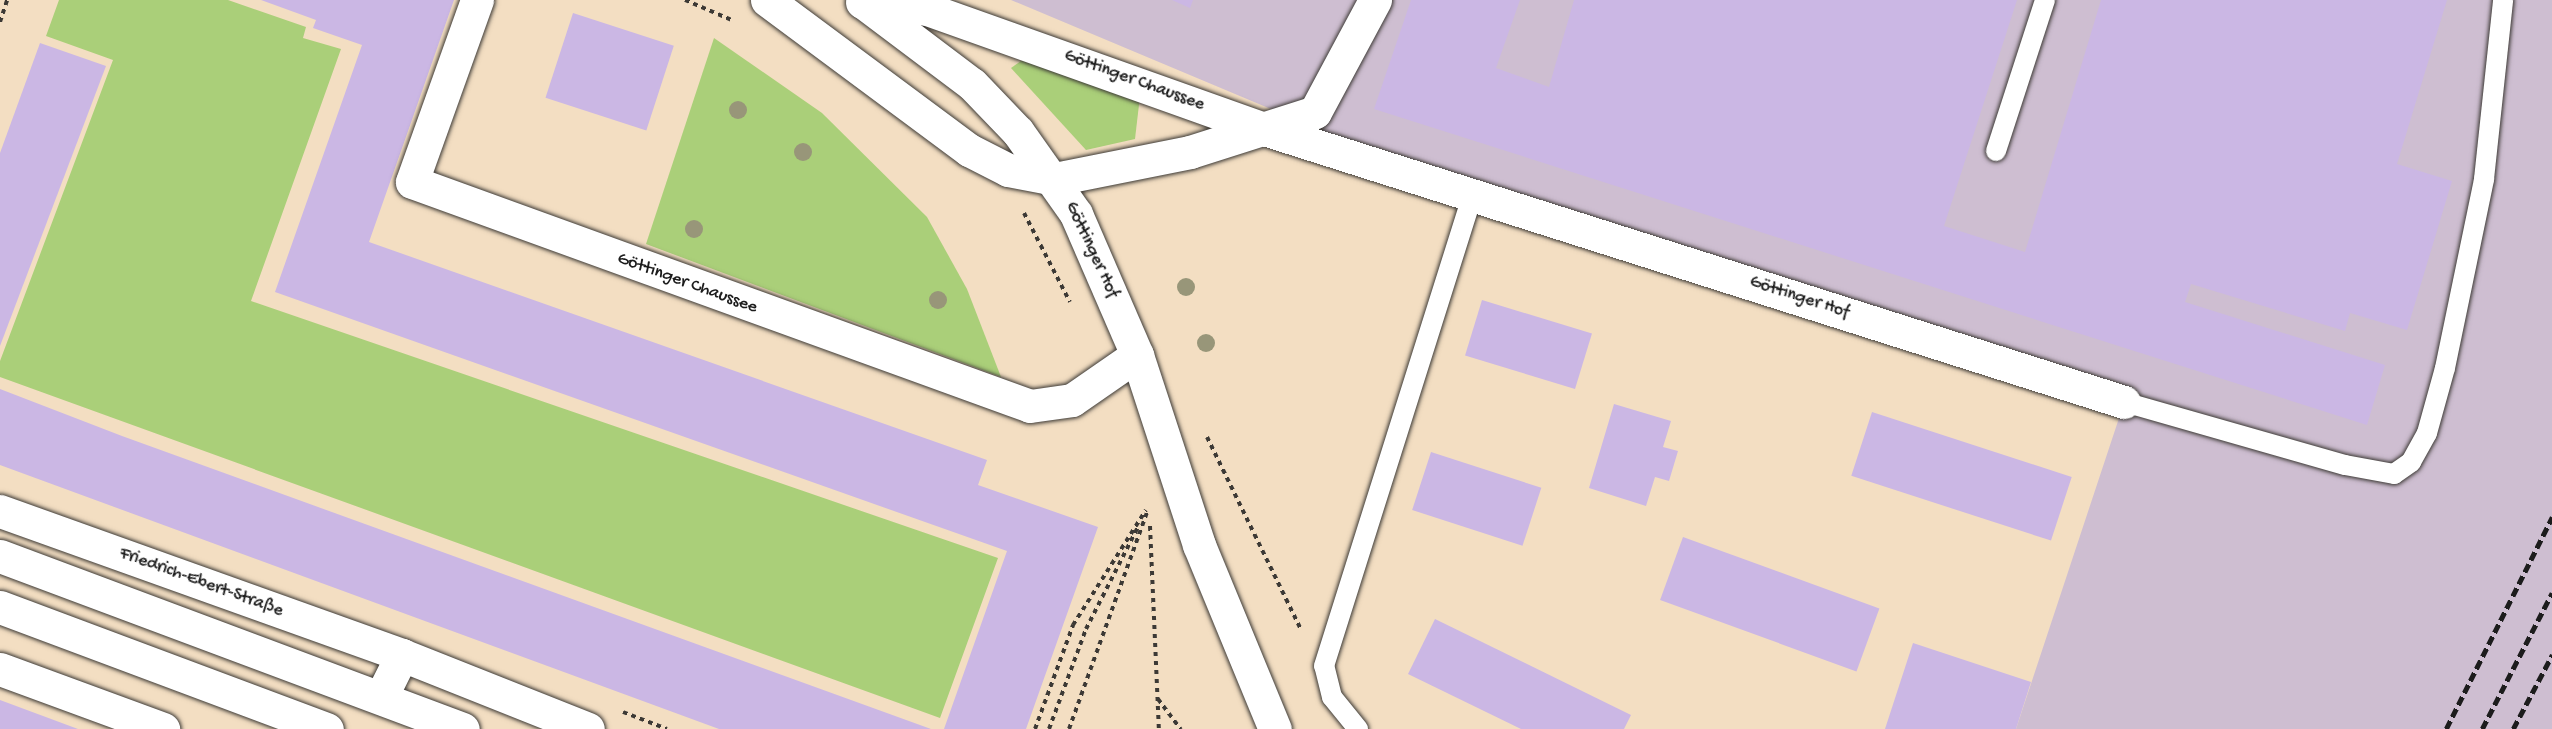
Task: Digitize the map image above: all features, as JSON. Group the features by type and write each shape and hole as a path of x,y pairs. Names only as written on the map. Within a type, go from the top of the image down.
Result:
{"street":[{"name":"Göttinger Chaussee","path":"477,0 412,182 1030,406 1072,399 1137,355"},
{"path":"767,0 969,150 1008,170 1055,178"},
{"path":"1267,130 1315,112 1375,0"},
{"name":"Göttinger Chaussee","path":"859,1 972,84 1055,178"},
{"name":"Göttinger Chaussee","path":"859,1 927,9 1267,130"},
{"name":"Göttinger Hof","path":"1275,729 1199,545 1137,355 1076,214 1055,178 1267,130 2124,402"},
{"name":"Friedrich-Ebert-Straße","path":"0,511 402,655 588,729"},
{"path":"0,556 463,729"},
{"path":"0,607 327,729"},
{"path":"381,697 402,655"},
{"path":"0,669 163,729"}],"lane":[{"path":"1996,151 2045,0"},
{"path":"2124,402 2345,465 2394,474 2411,462 2427,433 2445,368 2484,179 2503,0"},
{"path":"1358,729 1332,697 1324,666 1473,194"}],"path":[{"path":"0,22 7,0"},
{"path":"1023,211 1071,306"},
{"path":"1205,433 1249,530 1324,666"},
{"path":"1149,505 1159,729"},
{"path":"1035,729 1073,625 1149,505"},
{"path":"1050,729 1086,629 1149,505"},
{"path":"1069,729 1149,505"},
{"path":"1157,697 1181,729"}],"shaded area":[{"path":"1011,0 2552,0 2552,729 2016,729 2124,403 1473,194"}],"green space":[{"path":"59,0 228,0 306,27 303,38 341,49 251,301 998,558 940,718 0,377 0,361 113,60 46,36"},
{"path":"714,38 822,113 927,217 967,289 1001,377 646,244"},
{"path":"1028,56 1140,96 1135,139 1086,150 1011,68"}],"building":[{"path":"261,0 454,0 369,242 987,460 978,485 1098,527 1026,729 944,729 1007,551 275,292 362,45 313,28 316,20"},
{"path":"1172,0 1193,0 1190,8"},
{"path":"1411,0 1520,0 1496,68 1549,87 1574,0 2017,0 1944,226 2025,252 2101,0 2447,0 2397,164 2452,181 2407,330 2350,313 2345,331 2191,284 2185,302 2385,365 2367,425 1374,109"},
{"path":"573,13 674,46 646,130 545,98"},
{"path":"40,43 106,66 0,346 0,153"},
{"path":"1482,300 1592,334 1575,389 1465,355"},
{"path":"0,389 122,436 931,729 719,729 0,465"},
{"path":"1614,404 1671,421 1663,447 1678,451 1669,481 1655,477 1646,506 1589,488"},
{"path":"1872,412 2072,477 2051,541 1851,476"},
{"path":"1431,452 1541,488 1522,546 1412,510"},
{"path":"1683,537 1879,608 1856,671 1660,600"},
{"path":"1435,619 1631,715 1624,729 1521,729 1408,674"},
{"path":"1913,643 2031,682 2016,729 1885,729"},
{"path":"0,700 78,729 0,729"}],"railway":[{"path":"2446,729 2552,517"},
{"path":"2482,729 2552,593"},
{"path":"2513,729 2552,655"}]}
